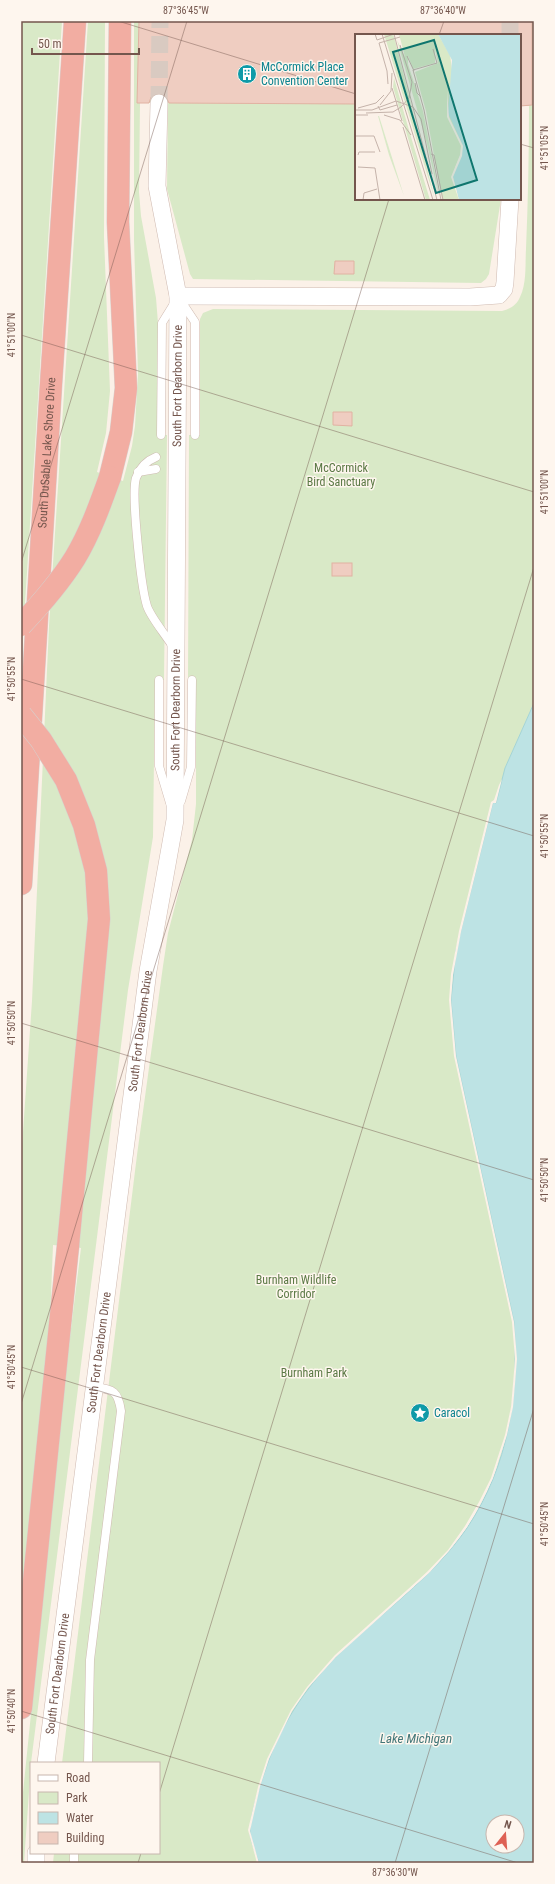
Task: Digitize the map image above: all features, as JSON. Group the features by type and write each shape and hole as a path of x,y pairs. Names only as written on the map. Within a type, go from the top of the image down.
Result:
{"highway":[{"name":"South DuSable Lake Shore Drive","path":"21,884 51,384 75,21"},
{"path":"21,625 49,594 74,559 98,512 110,477 121,432 126,388 118,222 120,21"},
{"path":"21,715 41,740 66,780 84,825 96,871 99,918 68,1246 21,1708"}],"street":[{"name":"South Fort Dearborn Drive","path":"46,1762 148,971 175,820 178,296 157,186 159,103"},
{"path":"178,296 470,297 499,295 504,289 505,282 510,200"}],"lane":[{"path":"161,435 162,323 178,296 194,322 195,435"},
{"path":"156,456 146,461 138,472 135,480 142,584 147,607 176,651"},
{"path":"138,472 156,469"},
{"path":"159,680 159,766 175,820"},
{"path":"175,820 191,767 192,680"},
{"path":"88,1762 90,1660 121,1411 119,1399 115,1392 95,1387"}],"green space":[{"path":"21,21 62,21 21,666"},
{"name":"Burnham Park","path":"88,21 105,21 104,237 110,391 106,433 97,472 123,481 132,446 135,426 138,374 134,240 134,21 534,21 534,703 505,768 512,1307 517,1359 513,1407 500,1459 481,1503 449,1551 378,1620 250,1831 259,1863 53,1863 54,1854 160,1854 160,1762 62,1762 137,1155 163,966 168,933 192,840 196,804 196,680 188,680 189,435 200,435 200,319 203,313 213,309 502,311 513,306 519,300 524,286 528,178 529,106 521,106 521,34 355,34 355,200 501,200 489,274 481,283 193,279 190,274 167,189 168,103 140,103 139,192 141,216 156,298 158,323 157,435 167,435 164,680 155,680 153,837 128,990 30,1762 24,1863 21,1863 21,1812 67,1361 81,1248 53,1245 49,1347 21,1628 21,1161 32,1001 49,626"}],"water":[{"name":"Lake Michigan","path":"534,703 534,1863 259,1863 251,1838 250,1830 252,1816 258,1792 271,1755 285,1724 303,1696 324,1669 353,1641 422,1580 467,1528 493,1480 502,1454 508,1429 515,1376 514,1322 456,1056 451,1000 456,950 493,802 496,803 505,768"}],"pier":[{"path":"502,779 496,803 493,803 461,932 453,975 451,1000 456,1056 514,1322 517,1359 513,1407 507,1435 493,1478 481,1503 467,1527 449,1551 429,1573 336,1657 308,1688 292,1711 269,1759 260,1787 250,1831 259,1863 257,1863 248,1830 258,1787 267,1759 291,1710 307,1687 335,1655 427,1572 448,1550 465,1526 491,1478 505,1435 511,1407 515,1359 512,1322 454,1056 449,1000 451,974 459,931 491,802 494,800"}],"building":[{"name":"McCormick Place Convention Center","path":"139,21 532,21 532,105 521,106 521,34 355,34 355,104 169,103 165,95 159,93 151,97 149,103 137,103"},
{"path":"335,261 354,261 354,274 334,274"},
{"path":"333,412 352,412 352,426 333,425"},
{"path":"332,563 352,563 352,576 332,576"}],"tunnel":[{"path":"159,103 160,21"},
{"path":"510,21 510,34"}],"place":[{"name":"McCormick Place Convention Center","path":"247,74"},
{"name":"Caracol","path":"420,1413"}],"park label":[{"name":"McCormick Bird Sanctuary","path":"341,475"},
{"name":"Burnham Wildlife Corridor","path":"296,1287"}]}
